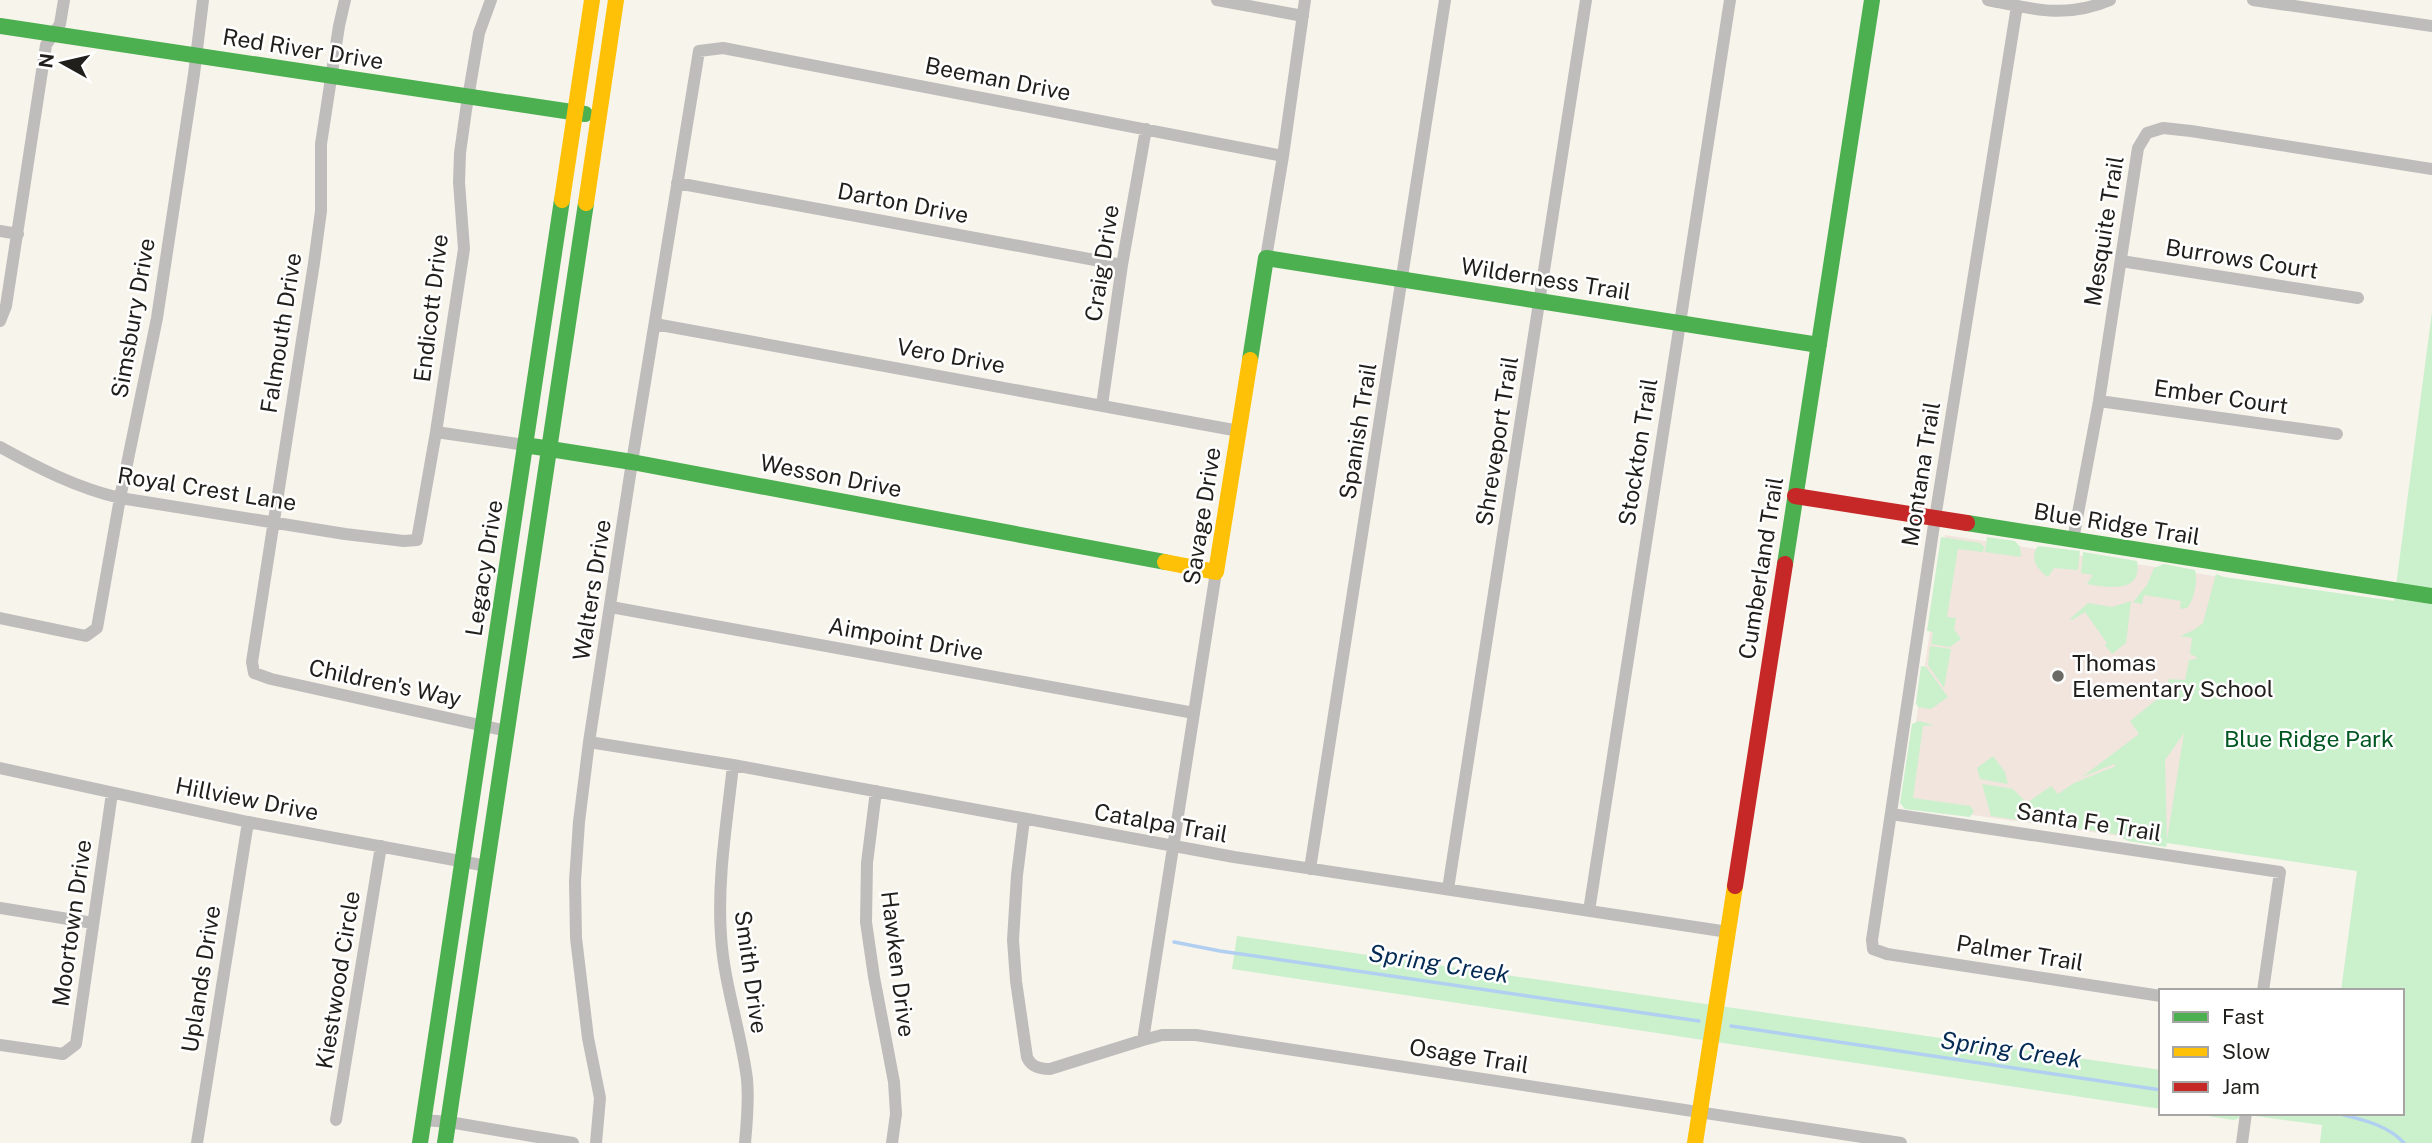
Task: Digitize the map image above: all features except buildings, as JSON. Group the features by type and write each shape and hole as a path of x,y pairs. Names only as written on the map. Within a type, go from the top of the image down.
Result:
{"street":[{"path":"0,321 6,306 18,234 46,45 60,24 64,0"},
{"name":"Simsbury Drive","path":"0,618 86,636 97,628 120,498 157,318 203,0"},
{"name":"Falmouth Drive","path":"254,673 252,662 321,211 321,144 345,0"},
{"name":"Endicott Drive","path":"417,540 464,249 459,182 460,153 479,33 491,0"},
{"name":"Legacy Drive","path":"419,1143 592,0"},
{"name":"Legacy Drive","path":"446,1143 616,0"},
{"path":"1217,0 1303,16"},
{"name":"Savage Drive","path":"1143,1040 1283,156 1305,0"},
{"name":"Spanish Trail","path":"1310,869 1445,0"},
{"name":"Shreveport Trail","path":"1448,889 1586,0"},
{"name":"Stockton Trail","path":"1589,911 1730,0"},
{"name":"Cumberland Trail","path":"1695,1143 1872,0"},
{"path":"1988,0 2062,12 2079,11 2110,0"},
{"path":"2253,0 2432,26"},
{"name":"Montana Trail","path":"1873,949 1872,940 1935,519 2017,6"},
{"name":"Red River Drive","path":"0,26 599,116"},
{"name":"Beeman Drive","path":"704,49 723,48 1283,156"},
{"name":"Walters Drive","path":"596,1143 600,1098 580,987 574,904 579,822 589,741 697,57 699,51 704,49"},
{"name":"Craig Drive","path":"1102,405 1122,265 1146,129"},
{"name":"Mesquite Trail","path":"2073,540 2099,401 2138,148 2147,134 2155,129 2191,131 2432,169"},
{"name":"Darton Drive","path":"677,183 1122,265"},
{"path":"0,231 18,234"},
{"name":"Wilderness Trail","path":"1266,258 1819,345"},
{"name":"Burrows Court","path":"2120,261 2358,298"},
{"name":"Vero Drive","path":"655,324 1239,431"},
{"name":"Ember Court","path":"2099,401 2337,434"},
{"name":"Wesson Drive","path":"436,432 632,463 1216,572"},
{"name":"Royal Crest Lane","path":"0,447 46,472 120,498 345,534 417,540"},
{"name":"Blue Ridge Trail","path":"1795,496 2432,596"},
{"name":"Aimpoint Drive","path":"611,607 1194,713"},
{"name":"Children's Way","path":"254,673 507,731"},
{"name":"Catalpa Trail","path":"589,741 733,765 1173,847 1728,932"},
{"name":"Smith Drive","path":"733,765 722,874 721,936 746,1077 748,1112 745,1143"},
{"name":"Hillview Drive","path":"0,768 248,822 487,866"},
{"name":"Hawken Drive","path":"876,791 867,863 866,922 896,1098 892,1143"},
{"name":"Moortown Drive","path":"0,1045 63,1054 76,1044 112,793"},
{"name":"Santa Fe Trail","path":"1891,814 2280,872 2263,989"},
{"name":"Osage Trail","path":"1024,819 1013,919 1013,961 1027,1057 1029,1063 1035,1066 1050,1069 1162,1035 1196,1035 1901,1143"},
{"name":"Uplands Drive","path":"197,1143 248,822"},
{"name":"Kiestwood Circle","path":"336,1119 381,846"},
{"path":"0,908 93,923"},
{"name":"Palmer Trail","path":"1873,949 1887,954 2159,996"},
{"path":"2242,1143 2246,1115"},
{"path":"423,1120 573,1143"}],"shaded area":[{"name":"Thomas Elementary School","path":"1945,535 2221,577 2199,646 2167,843 1903,805"}],"green space":[{"name":"Blue Ridge Park","path":"2432,312 2432,1143 2320,1143 2322,1125 2247,1115 2404,1115 2404,989 2341,989 2357,871 2167,843 2166,847 2128,841 2115,834 1991,816 1982,784 2013,789 2027,803 2051,786 2058,794 2074,783 2116,766 2114,764 2082,777 2139,734 2130,721 2172,687 2167,679 2185,680 2189,660 2197,657 2190,654 2192,638 2180,636 2203,623 2216,574 2394,601","holes":["2184,733 2167,841 2165,760"]},
{"path":"1941,537 1980,543 1984,547 1983,552 1958,549 1947,617 1956,618 1954,629 1961,639 1950,647 1931,644 1933,632 1927,631"},
{"path":"1987,537 2015,541 2020,547 2021,557 1985,552"},
{"path":"2038,546 2080,551 2078,570 2054,568 2048,577 2034,559"},
{"path":"2083,552 2137,561 2134,579 2129,584 2113,587 2087,584 2093,575 2081,573"},
{"path":"2164,564 2195,570 2195,590 2187,608 2180,609 2181,601 2144,595 2142,604 2133,602 2147,585 2154,568"},
{"path":"2131,601 2126,643 2112,654 2085,612 2070,619 2088,603 2112,607"},
{"path":"1930,646 1951,649 1944,688 1928,665"},
{"path":"1921,666 1926,667 1948,697 1931,709 1918,707 1916,703"},
{"path":"1919,721 1934,725 1923,726 1913,798 1970,806 1974,811 1970,817 1905,809 1900,803 1912,724"},
{"path":"1993,756 2005,772 2008,784 1980,779 1977,768"},
{"path":"1237,936 2159,1070 2159,1109 1232,969"},
{"name":"Blue Ridge Park","path":"2200,1115 2240,1115 2234,1120"}],"waterway":[{"name":"Spring Creek","path":"1174,942 1699,1021"},
{"name":"Spring Creek","path":"1731,1026 2159,1090"},
{"name":"Spring Creek","path":"2344,1115 2381,1127 2404,1143"}],"traffic: fast":[{"path":"1785,564 1872,0"},
{"path":"0,26 585,114"},
{"path":"420,1143 562,200"},
{"path":"445,1143 586,203"},
{"path":"1250,360 1266,258 1819,345"},
{"path":"525,445 632,462 1165,562"},
{"path":"1967,523 2432,596"}],"traffic: slow":[{"path":"562,200 592,0"},
{"path":"586,203 616,0"},
{"path":"1165,562 1216,572 1250,360"},
{"path":"1695,1143 1735,886"}],"traffic: jam":[{"path":"1795,496 1967,523"},
{"path":"1735,886 1785,564"}],"place":[{"name":"Thomas Elementary School","path":"2058,676"}]}
